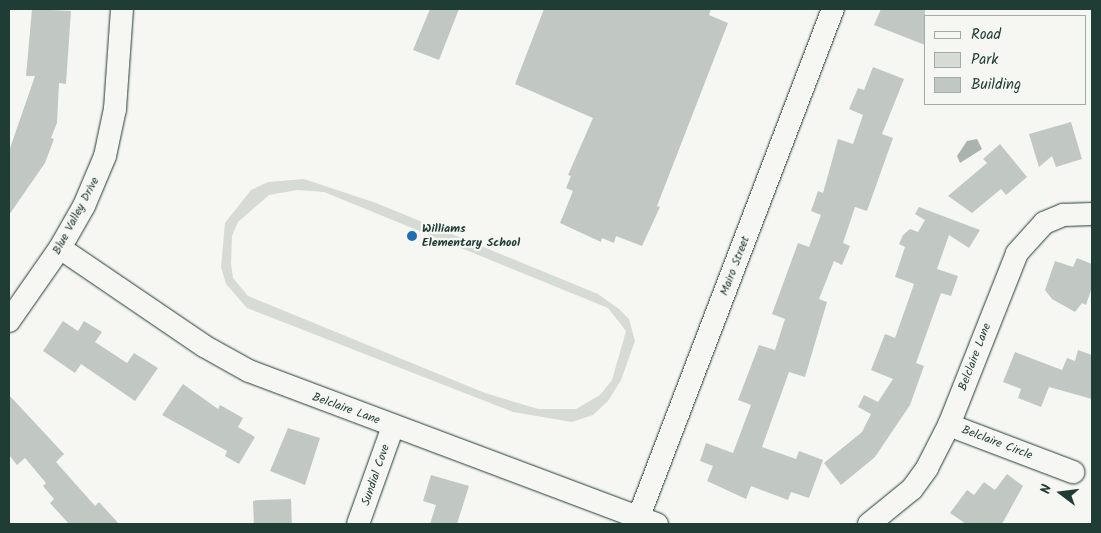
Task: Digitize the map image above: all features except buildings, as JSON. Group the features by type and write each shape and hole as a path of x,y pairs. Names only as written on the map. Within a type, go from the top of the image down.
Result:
{"street":[{"name":"Blue Valley Drive","path":"9,321 60,248 96,179 111,134 122,9"},
{"name":"Mairo Street","path":"644,522 833,9"},
{"name":"Belclaire Lane","path":"869,524 912,488 927,468 949,425 1017,253 1044,223 1063,215 1092,214"},
{"name":"Belclaire Lane","path":"60,248 204,346 249,371 644,522"},
{"name":"Belclaire Circle","path":"949,425 1073,472"},
{"name":"Sundial Cove","path":"358,524 393,426"}],"green space":[{"path":"304,179 376,203 598,294 619,309 629,319 635,341 621,380 608,401 593,415 572,422 513,412 247,308 226,284 221,267 225,223 251,190 268,182","holes":["297,190 324,192 608,308 626,331 612,380 600,395 576,409 538,409 485,393 248,296 233,278 231,264 232,236 238,222 269,195"]}],"shaded area":[{"path":"977,139 982,149 960,163 957,156 967,141"}],"place":[{"name":"Williams Elementary School","path":"412,236"}]}
